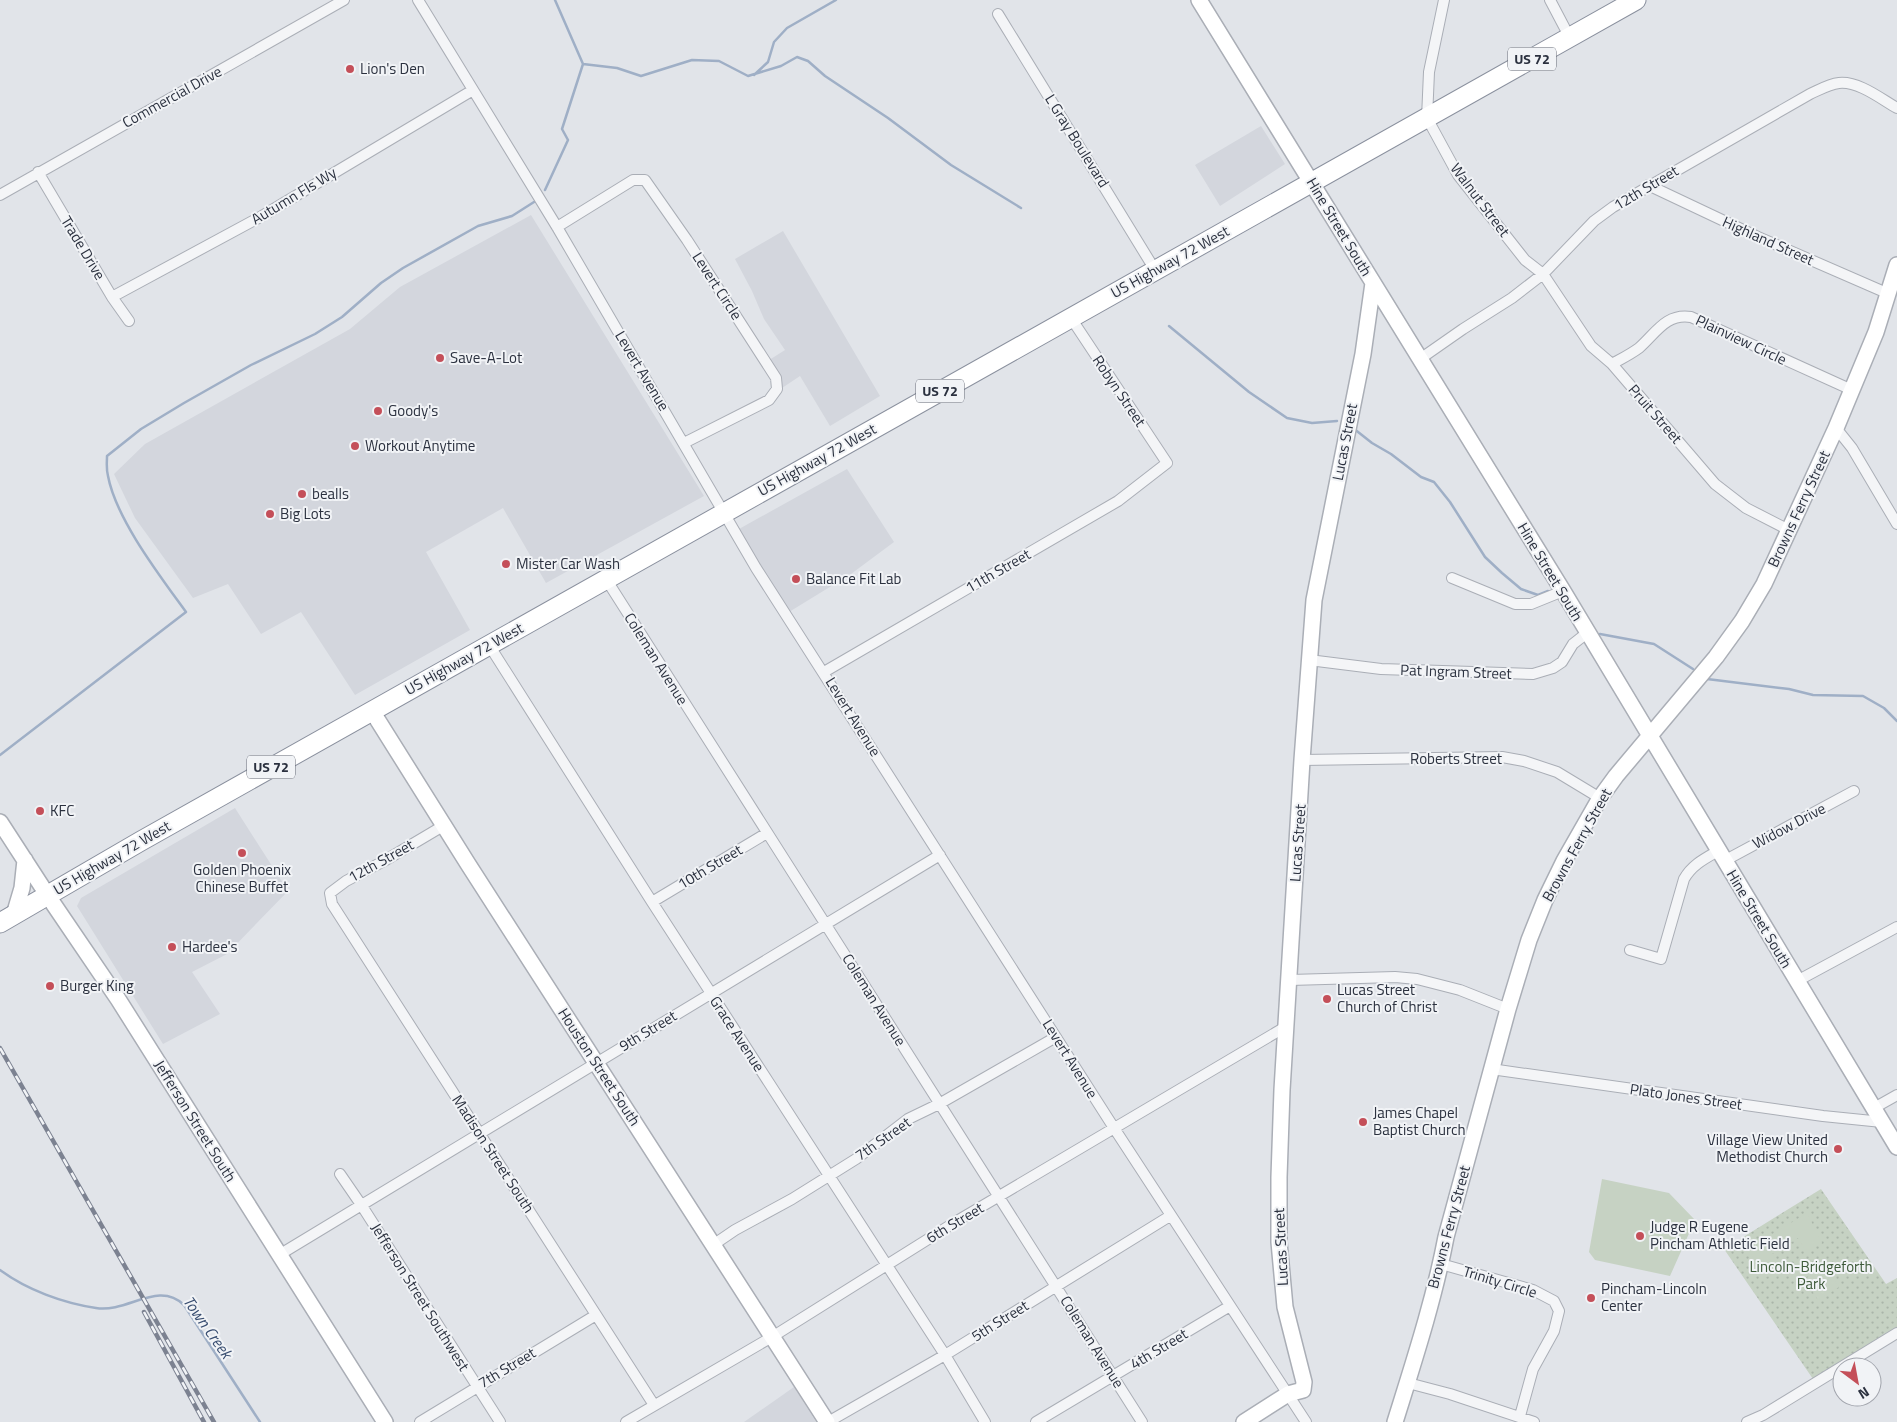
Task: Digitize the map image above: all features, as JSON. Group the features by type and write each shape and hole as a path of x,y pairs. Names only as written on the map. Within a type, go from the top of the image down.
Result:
{"highway":[{"name":"US Highway 72 West","path":"7,919 130,846 1636,0"}],"street":[{"name":"Commercial Drive","path":"0,195 344,0"},
{"name":"Levert Avenue","path":"418,0 557,227 756,568 1170,1216 1306,1422"},
{"name":"Hine Street South","path":"1199,0 1562,591 1897,1147"},
{"path":"1427,118 1429,72 1444,0"},
{"path":"1550,0 1570,38"},
{"name":"L Gray Boulevard","path":"998,14 1155,270"},
{"name":"12th Street","path":"1420,359 1512,298 1543,274 1594,221 1613,207 1648,185 1810,94 1840,82 1852,84 1897,108"},
{"name":"Autumn Fls Wy","path":"112,297 262,216 473,90"},
{"name":"Walnut Street","path":"1427,118 1458,175 1525,260 1543,274"},
{"name":"Trade Drive","path":"38,172 112,297 129,321"},
{"name":"Levert Circle","path":"557,227 633,180 645,180 687,240 776,378 777,389 769,400 684,443"},
{"name":"Highland Street","path":"1648,185 1758,237 1889,294"},
{"name":"Browns Ferry Street","path":"1395,1422 1408,1383 1441,1264 1446,1237 1508,1009 1545,900 1564,861 1600,798 1616,776 1716,657 1742,621 1764,584 1852,390 1876,332 1897,266"},
{"name":"Pruit Street","path":"1543,274 1591,346 1612,364 1716,484 1746,508 1789,530"},
{"name":"Lucas Street","path":"1288,1394 1303,1390 1304,1382 1285,1307 1278,1242 1278,1177 1309,660 1317,577 1362,354 1373,284"},
{"name":"Plainview Circle","path":"1612,364 1637,349 1670,319 1680,315 1691,317 1852,390"},
{"name":"Robyn Street","path":"1071,318 1167,464"},
{"path":"1836,428 1852,448 1897,524"},
{"name":"11th Street","path":"824,672 1118,502 1167,464"},
{"name":"Coleman Avenue","path":"606,578 1142,1422"},
{"path":"1452,578 1515,604 1531,604 1562,591"},
{"name":"Pat Ingram Street","path":"1309,660 1381,669 1533,674 1553,668 1562,662 1573,644 1587,633"},
{"name":"Grace Avenue","path":"489,645 828,1176 887,1264 985,1422"},
{"name":"Houston Street South","path":"372,710 443,826 828,1422"},
{"name":"Roberts Street","path":"1302,760 1502,757 1557,772 1600,798"},
{"name":"Widow Drive","path":"1630,950 1661,959 1684,879 1698,863 1721,856 1854,791"},
{"name":"Jefferson Street South","path":"0,822 118,999 385,1422"},
{"name":"12th Street","path":"332,904 330,893 346,880 384,861 443,826"},
{"name":"10th Street","path":"652,902 767,833"},
{"name":"9th Street","path":"279,1255 940,855"},
{"path":"7,919 22,888 24,860"},
{"name":"Madison Street South","path":"332,904 654,1405"},
{"path":"1797,981 1897,927"},
{"path":"1290,980 1395,977 1417,979 1460,990 1508,1009"},
{"name":"6th Street","path":"626,1422 1286,1026"},
{"name":"7th Street","path":"713,1245 735,1230 792,1199 856,1159 908,1120 1056,1037"},
{"name":"Plato Jones Street","path":"1491,1069 1823,1116 1882,1122"},
{"path":"1874,1108 1897,1095"},
{"name":"Jefferson Street Southwest","path":"340,1174 500,1422"},
{"name":"5th Street","path":"828,1422 945,1355 1170,1216"},
{"name":"Trinity Circle","path":"1441,1264 1533,1290 1554,1301 1559,1310 1554,1331 1533,1369 1520,1416"},
{"name":"4th Street","path":"1036,1422 1230,1306"},
{"name":"7th Street","path":"420,1422 596,1315"},
{"path":"1747,1422 1765,1418 1897,1333"},
{"path":"1408,1383 1520,1416 1534,1422"},
{"path":"1244,1422 1288,1394"}],"shaded area":[{"path":"1261,126 1285,164 1220,206 1195,165"},
{"path":"531,215 704,496 546,583 503,508 426,552 470,630 355,695 301,612 261,634 228,584 193,598 135,518 114,474 145,444 350,329 400,287"},
{"path":"783,231 880,396 830,426 800,376 782,388 766,362 785,350 764,319 735,259"},
{"path":"847,469 894,542 851,574 789,612 739,529"},
{"path":"235,808 288,891 227,954 192,972 220,1014 163,1044 77,906 81,898"},
{"path":"794,1387 816,1422 744,1422"}],"green space":[{"name":"Judge R Eugene Pincham Athletic Field","path":"1602,1179 1669,1193 1695,1220 1670,1276 1595,1260 1589,1252"},
{"name":"Lincoln-Bridgeforth Park","path":"1821,1189 1886,1284 1897,1278 1897,1330 1851,1357 1832,1357 1832,1368 1813,1379 1724,1249"},
{"path":"1807,1213 1822,1243 1806,1251 1798,1238 1772,1254 1780,1268 1765,1278 1748,1249"},
{"path":"1826,1266 1839,1287 1818,1300 1805,1279"}],"waterway":[{"path":"545,190 568,140 562,129 583,64 555,0"},
{"path":"754,75 768,62 774,42 787,28 836,0"},
{"path":"583,64 617,68 641,76 692,60 719,61 748,76 781,66 797,57 808,61 825,76 888,118 951,165 1021,208"},
{"path":"0,755 186,612 140,547 129,528 113,493 108,476 107,456 141,429 184,403 251,365 315,334 342,317 381,283 403,268 478,226 512,216 534,202"},
{"path":"1169,326 1249,392 1287,418 1312,423 1337,421"},
{"path":"1353,428 1421,477 1434,482 1450,502 1485,557 1521,589 1538,595 1548,591"},
{"path":"1600,634 1654,644 1693,669"},
{"path":"1707,679 1789,689 1813,695 1863,696 1884,708 1897,721"},
{"name":"Town Creek","path":"0,1270 22,1284 46,1295 96,1308 120,1306 153,1296 174,1298 184,1305 260,1422"}],"railway":[{"path":"0,1048 214,1422"},
{"path":"144,1312 204,1422"}],"place":[{"name":"Lion's Den","path":"350,69"},
{"name":"Save-A-Lot","path":"440,358"},
{"name":"Goody's","path":"378,411"},
{"name":"Workout Anytime","path":"355,446"},
{"name":"bealls","path":"302,494"},
{"name":"Big Lots","path":"270,514"},
{"name":"Mister Car Wash","path":"506,564"},
{"name":"Balance Fit Lab","path":"796,579"},
{"name":"KFC","path":"40,811"},
{"name":"Golden Phoenix Chinese Buffet","path":"242,853"},
{"name":"Hardee's","path":"172,947"},
{"name":"Burger King","path":"50,986"},
{"name":"Lucas Street Church of Christ","path":"1327,999"},
{"name":"James Chapel Baptist Church","path":"1363,1122"},
{"name":"Village View United Methodist Church","path":"1838,1149"},
{"name":"Judge R Eugene Pincham Athletic Field","path":"1640,1236"},
{"name":"Pincham-Lincoln Center","path":"1591,1298"}]}
